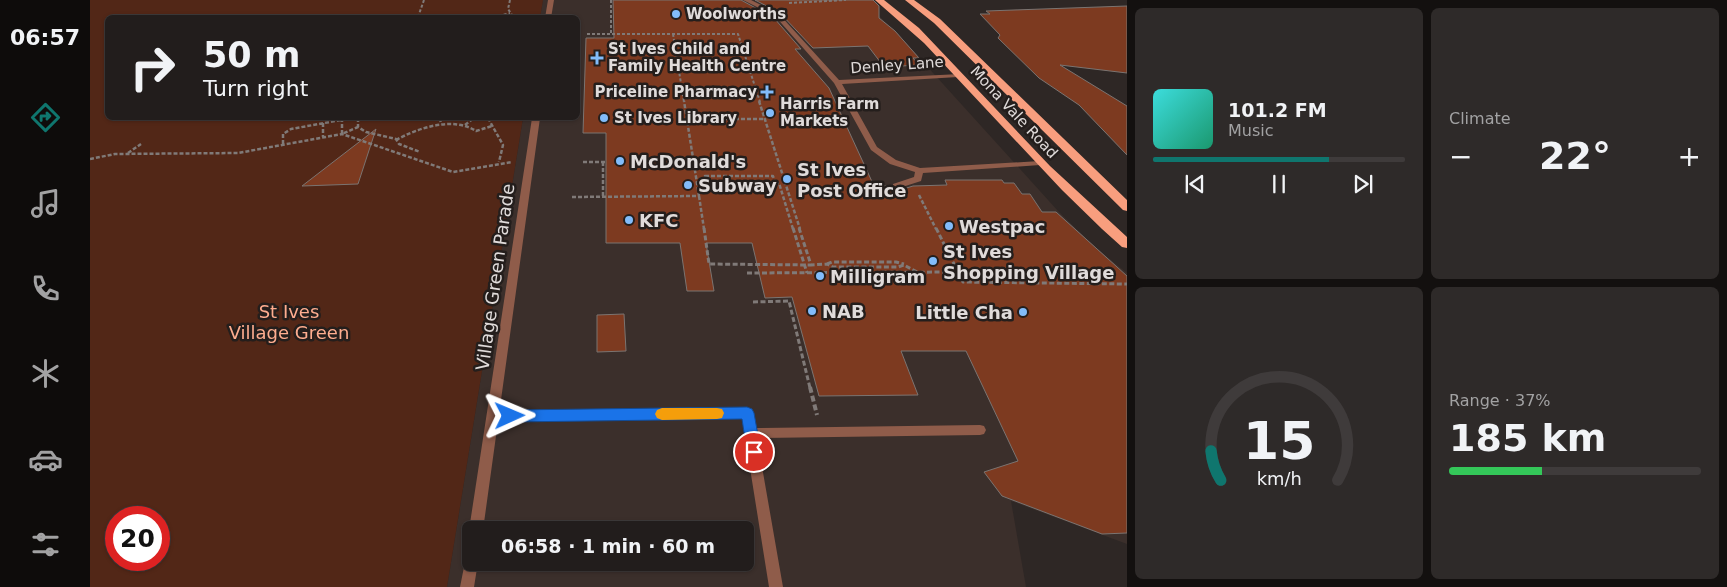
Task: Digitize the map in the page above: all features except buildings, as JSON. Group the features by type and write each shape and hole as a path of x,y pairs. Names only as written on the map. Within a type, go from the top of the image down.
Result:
{"highway":[{"name":"Mona Vale Road","path":"880,0 912,25 1040,163 1094,217 1127,244"},
{"name":"Mona Vale Road","path":"909,0 937,21 1086,169 1127,207"}],"street":[{"path":"548,15 551,0"},
{"name":"Denley Lane","path":"746,0 777,15 838,82 874,148 894,162 918,171"},
{"path":"777,29 789,28"},
{"name":"Denley Lane","path":"838,82 958,75"},
{"path":"834,99 846,99"},
{"name":"Village Green Parade","path":"477,521 536,120"},
{"path":"896,186 918,179 918,171 1040,163"},
{"path":"494,417 747,413 776,587"},
{"path":"751,433 980,430"},
{"path":"467,587 470,571"}],"path":[{"path":"419,15 424,0"},
{"path":"502,15 510,13 508,10 510,0"},
{"path":"611,0 611,34"},
{"path":"787,3 846,0"},
{"path":"587,34 738,34 811,264"},
{"path":"673,34 710,264 827,264 833,267 898,267 904,265 917,272"},
{"path":"687,119 765,119"},
{"path":"282,144 283,134 291,129 337,120"},
{"path":"342,120 342,134"},
{"path":"358,120 358,127"},
{"path":"440,120 441,124"},
{"path":"465,125 471,120"},
{"path":"489,120 503,144 499,163"},
{"path":"323,123 323,137"},
{"path":"396,140 406,134 441,124 465,125 476,131 492,126"},
{"path":"90,160 115,154 238,152 342,134 358,127"},
{"path":"358,127 366,132 396,140 399,144 420,152"},
{"path":"342,134 453,172 515,161"},
{"path":"127,154 141,144"},
{"path":"583,162 604,162 603,196"},
{"path":"697,184 775,185 772,176 705,176 706,183 770,183 779,182 806,273"},
{"path":"918,194 963,282 1127,284"},
{"path":"572,196 699,196"},
{"path":"747,273 958,272"},
{"path":"753,302 788,301 819,422"}],"shaded area":[{"path":"543,0 857,0 876,13 895,31 1058,211 1095,247 1127,273 1127,544 1011,501 1026,587 447,587 523,120 580,120 580,15 540,15"}],"green space":[{"name":"St Ives Village Green","path":"90,0 543,0 540,15 105,15 105,120 523,120 447,587 90,587"}],"slow traffic":[{"path":"662,414 717,413"}],"place":[{"name":"Woolworths","path":"676,14"},
{"name":"St Ives Child and Family Health Centre","path":"597,58"},
{"name":"Priceline Pharmacy","path":"767,92"},
{"name":"Harris Farm Markets","path":"770,113"},
{"name":"St Ives Library","path":"604,118"},
{"name":"McDonald's","path":"620,161"},
{"name":"St Ives Post Office","path":"787,179"},
{"name":"Subway","path":"688,185"},
{"name":"KFC","path":"629,220"},
{"name":"Westpac","path":"949,226"},
{"name":"St Ives Shopping Village","path":"933,261"},
{"name":"Milligram","path":"820,276"},
{"name":"NAB","path":"812,311"},
{"name":"Little Cha","path":"1023,312"}],"route":[{"path":"510,416 747,413 754,452"}]}
